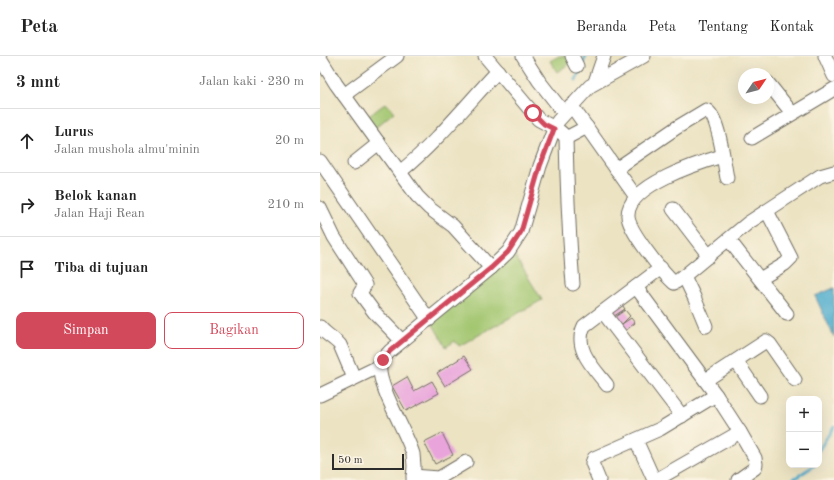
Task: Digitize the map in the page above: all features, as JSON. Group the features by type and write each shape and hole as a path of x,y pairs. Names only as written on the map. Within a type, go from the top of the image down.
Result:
{"street":[{"path":"344,95 397,56"},
{"path":"485,56 538,119 554,129 564,133 566,138 569,202 568,233 573,284"},
{"path":"523,56 539,81 587,127 636,197"},
{"path":"595,82 604,56"},
{"path":"466,462 439,478 413,478 414,466 411,447 382,383 380,366 399,338 429,320 508,252 521,232 540,166 554,129 568,109 595,82 644,56"},
{"path":"825,56 834,76"},
{"path":"320,58 344,95 417,196 429,208 453,226 491,268"},
{"path":"400,172 420,156 498,71"},
{"path":"752,138 834,90"},
{"path":"774,91 792,114"},
{"path":"616,169 676,128 706,110 710,112 716,125 727,178"},
{"path":"566,138 587,127"},
{"path":"354,163 379,143"},
{"path":"722,156 669,175 658,181 636,197 628,210 627,216 633,232 674,282 684,276 748,223 820,176 834,172"},
{"path":"320,161 429,320"},
{"path":"320,208 334,237 365,285 360,293 374,312 399,338"},
{"path":"673,209 709,256"},
{"path":"760,279 785,264 791,258 767,211"},
{"path":"729,240 787,314"},
{"path":"607,385 583,352 581,335 584,326 661,268"},
{"path":"684,276 706,326"},
{"path":"636,288 706,380 755,458 755,468 738,480"},
{"path":"603,312 682,416"},
{"path":"320,328 340,345 354,378"},
{"path":"706,380 764,342 767,342 795,380"},
{"path":"736,361 760,396"},
{"path":"320,395 380,366"},
{"path":"599,480 592,463 594,458 660,429 716,395"},
{"path":"636,440 655,480 740,432"}],"green space":[{"path":"559,56 569,56 572,62 557,72 550,61"},
{"path":"386,103 394,112 374,129 366,118"},
{"path":"514,254 542,300 459,346 455,341 446,347 432,323"}],"water":[{"path":"834,288 834,337 815,296"}],"building":[{"path":"620,302 625,309 614,316 609,310"},
{"path":"625,310 630,316 622,324 631,318 635,323 625,331 615,317"},
{"path":"464,356 473,369 445,386 437,373"},
{"path":"407,377 414,391 432,381 439,393 406,411 392,386"},
{"path":"442,433 453,455 435,464 424,442"}],"waterway":[{"path":"576,80 586,56"},
{"path":"822,445 834,426"},
{"path":"792,480 810,468"}],"route":[{"path":"383,360 390,351 491,268 508,252 521,232 540,166 554,129 544,124 533,113"}]}
